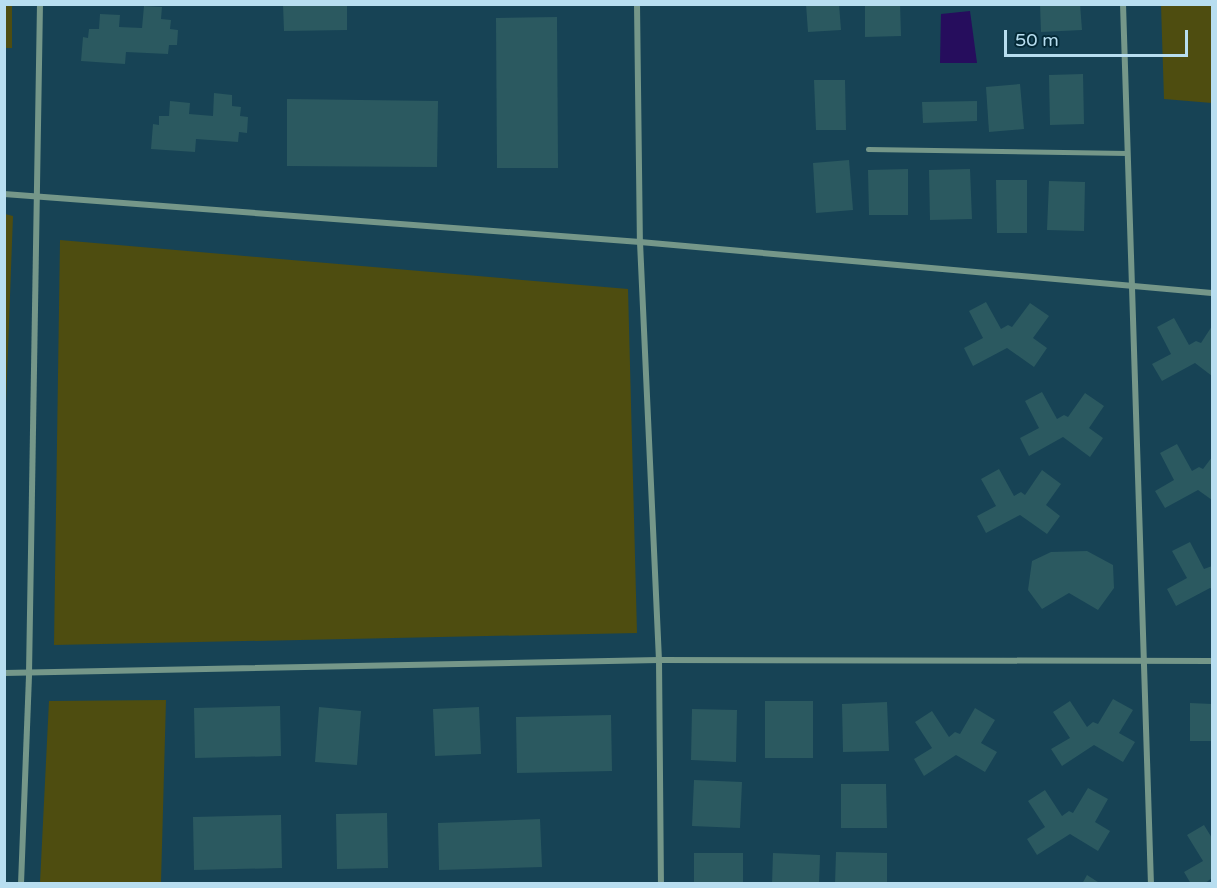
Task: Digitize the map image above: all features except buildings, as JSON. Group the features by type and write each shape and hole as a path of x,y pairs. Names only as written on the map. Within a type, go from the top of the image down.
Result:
{"street":[{"path":"21,884 29,674 35,198 40,4"},
{"path":"637,4 640,242 659,660 661,884"},
{"path":"1123,4 1151,884"},
{"path":"4,194 640,242 1132,284 1212,293"},
{"path":"4,673 659,660 1212,661"}],"lane":[{"path":"868,149 1127,153"}],"shaded area":[{"path":"5,4 12,5 12,48 5,48"},
{"path":"1161,5 1212,5 1212,103 1164,99"},
{"path":"970,11 977,63 940,63 941,14"},
{"path":"4,214 13,216 5,430"},
{"path":"60,240 628,289 637,633 54,645"},
{"path":"166,700 161,882 40,883 49,701"}]}
